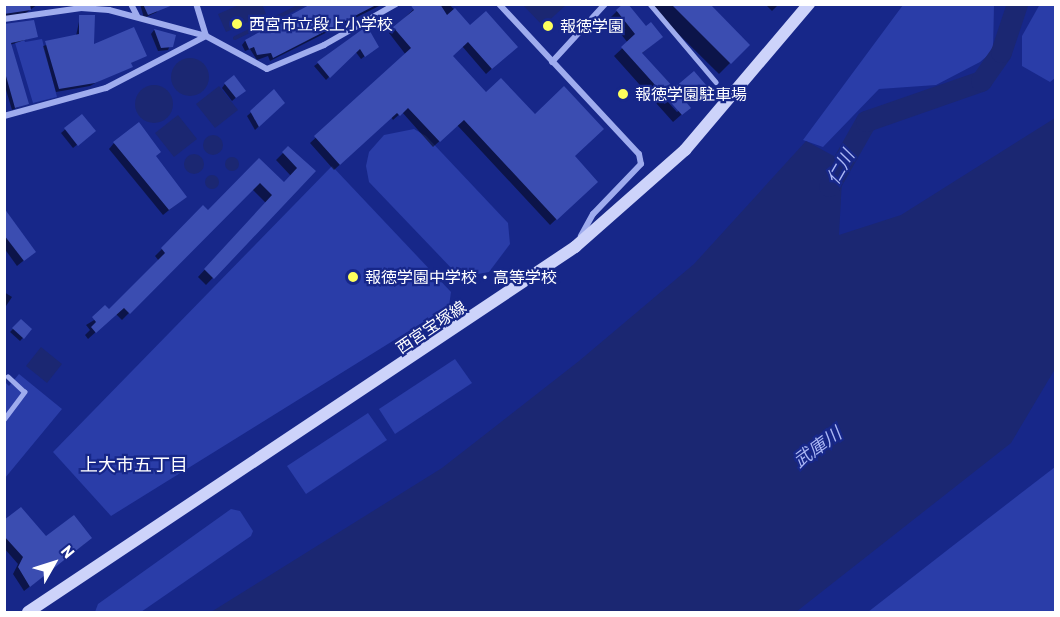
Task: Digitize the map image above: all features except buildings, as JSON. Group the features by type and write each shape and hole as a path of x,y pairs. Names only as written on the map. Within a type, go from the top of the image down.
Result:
{"main road":[{"name":"西宮宝塚線","path":"28,612 575,248 685,150 808,4"},
{"name":"西宮宝塚線","path":"41,612 82,577"}],"street":[{"path":"131,4 137,16"},
{"path":"196,4 206,36"},
{"path":"4,19 81,8 137,16 206,36 267,69 324,45 396,4"},
{"path":"499,4 639,154 641,164 593,214 575,248"},
{"path":"552,62 605,4"},
{"path":"5,114 106,88 206,36"}],"lane":[{"path":"650,4 716,82"},
{"path":"4,419 24,392 8,377"}],"shaded area":[{"path":"1040,4 1055,5 1055,78 1050,82 1022,66 1022,36"},
{"path":"903,5 994,5 993,51 980,62 936,85 879,89 823,147 803,140"},
{"path":"18,24 25,42 42,39 57,97 33,103 10,26"},
{"path":"414,129 426,136 508,223 510,244 489,272 467,276 455,272 369,182 366,166 369,152 384,135"},
{"path":"332,166 451,292 449,306 111,516 53,452"},
{"path":"455,359 472,383 395,434 379,409"},
{"path":"19,374 62,409 5,478 5,382 9,386"},
{"path":"368,413 387,440 306,494 287,466"},
{"path":"1055,467 1055,612 868,612 950,548"},
{"path":"231,509 240,511 253,531 251,536 141,612 95,612 98,604"}],"water":[{"path":"262,4 266,14 226,32 218,14 239,5"},
{"path":"523,5 566,5 543,26"},
{"path":"190,58 203,64 209,77 203,90 190,96 177,90 171,77 177,64"},
{"path":"154,85 167,91 173,104 167,117 154,123 141,117 135,104 141,91"},
{"path":"219,86 238,110 215,128 196,104"},
{"path":"178,115 197,139 174,157 155,133"},
{"name":"武庫川","path":"1055,118 1055,369 1011,443 796,612 211,612 442,468 579,361 694,264 806,141 843,161 839,235 901,215"},
{"path":"213,135 220,138 223,145 220,152 213,155 206,152 203,145 206,138"},
{"path":"194,154 201,157 204,164 201,171 194,174 187,171 184,164 187,157"},
{"path":"232,157 237,159 239,164 237,169 232,171 227,169 225,164 227,159"},
{"path":"209,175 215,175 219,182 215,189 209,189 205,185 205,179"},
{"path":"41,347 62,364 47,383 26,366"}],"waterway":[{"path":"235,38 304,4"},
{"name":"仁川","path":"829,186 866,121 981,81 1001,52 1017,4"}],"place":[{"name":"西宮市立段上小学校","path":"237,24"},
{"name":"報徳学園","path":"548,26"},
{"name":"報徳学園駐車場","path":"623,94"},
{"name":"報徳学園中学校・高等学校","path":"353,277"}],"district":[{"name":"上大市五丁目","path":"134,464"}]}
